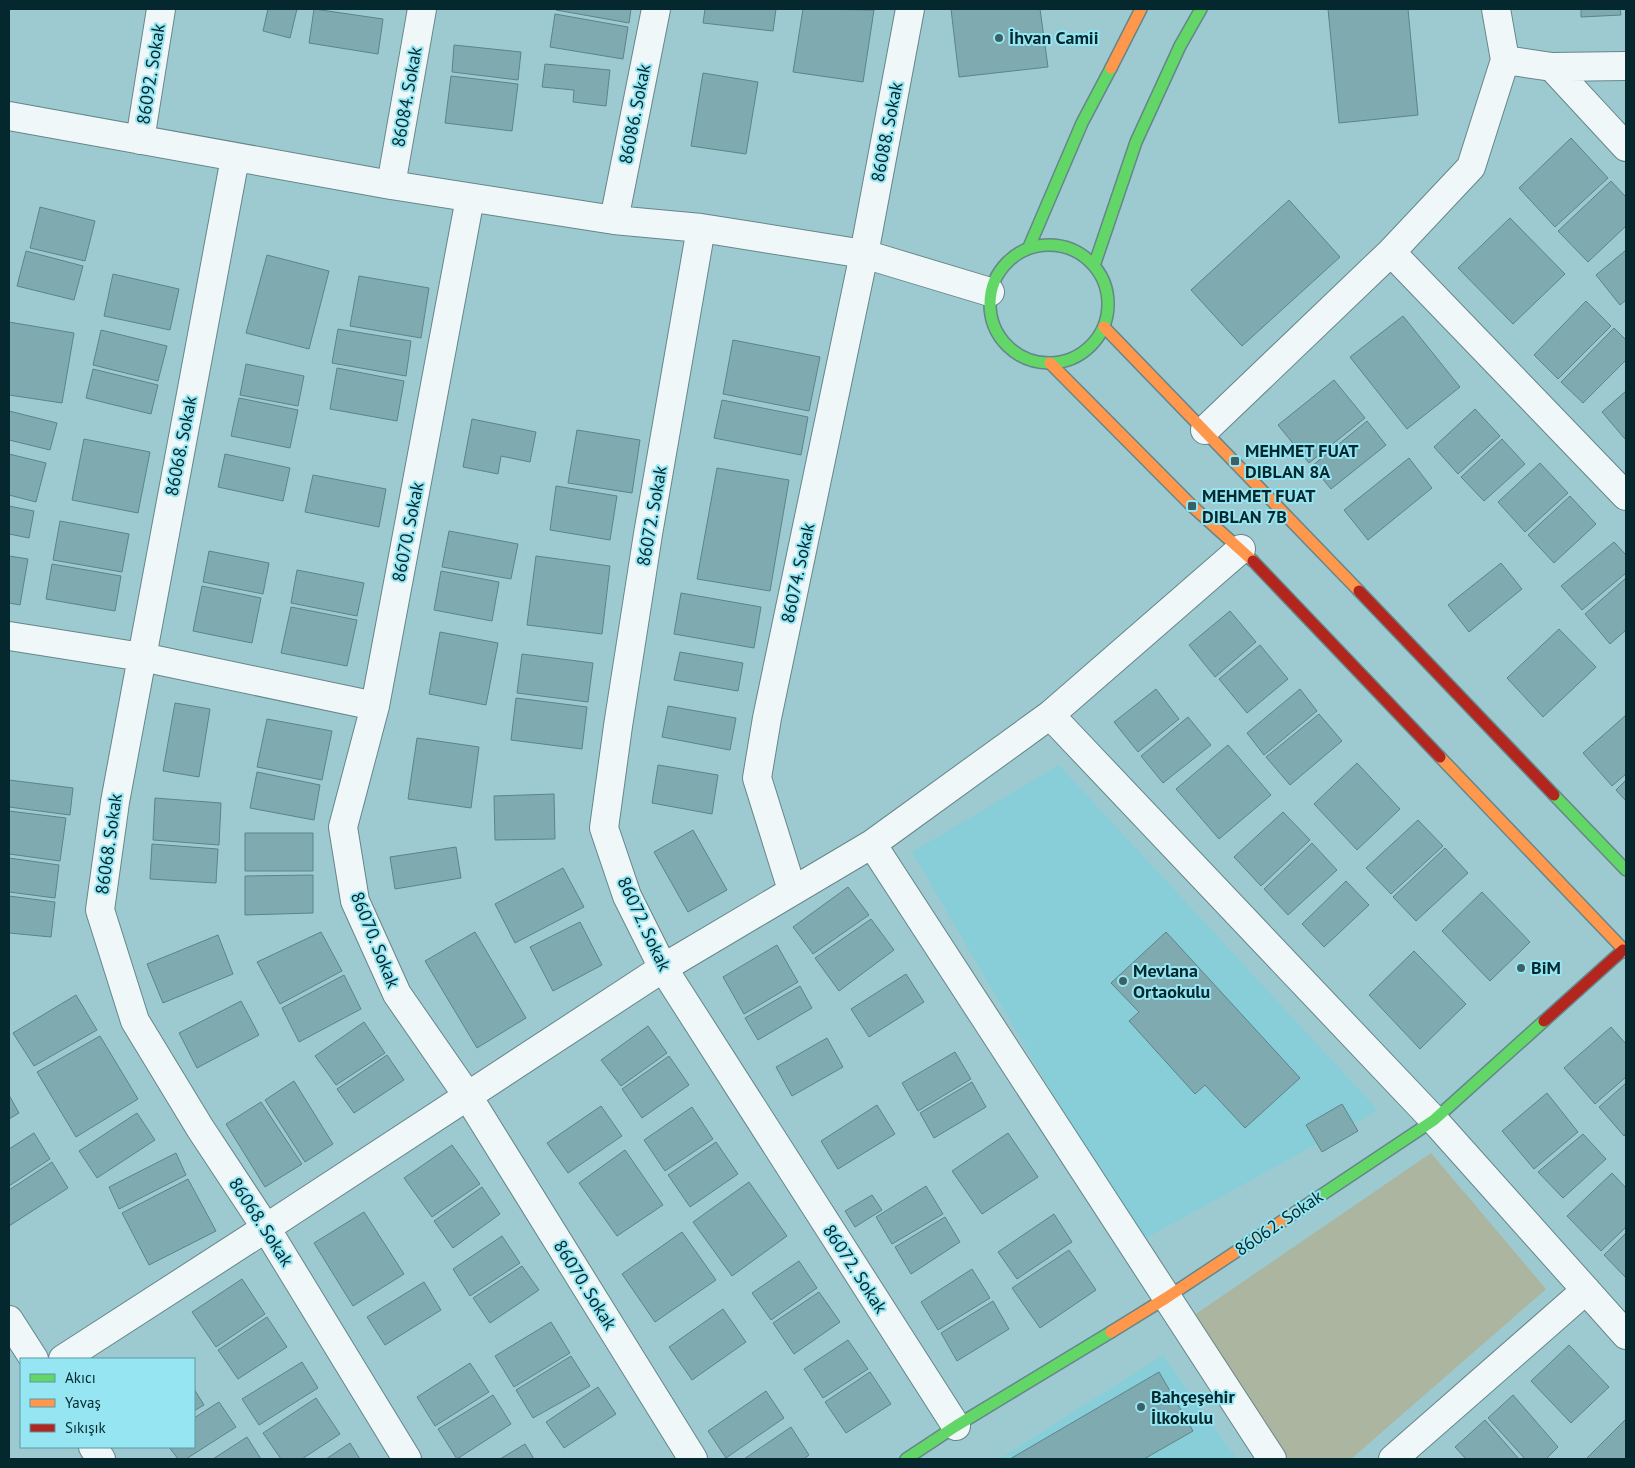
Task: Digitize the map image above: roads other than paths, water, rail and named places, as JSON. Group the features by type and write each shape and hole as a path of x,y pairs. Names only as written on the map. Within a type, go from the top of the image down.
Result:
{"main road":[{"path":"1029,247 1082,122 1141,9"},
{"path":"1094,266 1136,142 1180,46 1201,9"},
{"path":"1050,244 1068,248 1085,257 1094,266 1100,273 1108,292 1107,316 1100,336 1086,350 1072,358 1050,363 1024,358 1004,343 993,323 990,309 990,292 995,278 1004,263 1029,247 1050,244"},
{"path":"1104,327 1626,870"},
{"path":"1050,363 1192,506 1241,549 1625,951"},
{"name":"86062. Sokak","path":"906,1459 956,1426 1166,1298 1434,1120 1625,951"}],"street":[{"name":"86092. Sokak","path":"140,140 161,9"},
{"name":"86084. Sokak","path":"391,185 422,9"},
{"name":"86086. Sokak","path":"614,220 656,9"},
{"name":"86088. Sokak","path":"864,254 910,9"},
{"path":"1205,430 1391,252 1471,167 1506,60 1496,9"},
{"path":"1506,60 1552,67 1626,66"},
{"path":"1552,67 1626,147"},
{"path":"9,116 235,158 470,198 614,220 701,228 864,254 990,292"},
{"name":"86068. Sokak","path":"235,158 115,802 100,910 135,1021 200,1128 266,1228 407,1459"},
{"name":"86070. Sokak","path":"470,198 375,706 343,827 355,901 397,994 467,1095 693,1459"},
{"name":"86072. Sokak","path":"701,228 648,534 604,828 627,896 663,968 956,1426"},
{"path":"1391,252 1626,496"},
{"name":"86074. Sokak","path":"792,890 757,778 864,254"},
{"path":"65,1358 663,968 872,844 1050,715 1241,549"},
{"path":"9,636 142,657 375,706"},
{"path":"1050,715 1434,1120 1626,1335"},
{"path":"872,844 1272,1459"},
{"path":"1394,1459 1586,1290"},
{"path":"9,1320 33,1358"},
{"path":"93,1448 101,1459"}],"place":[{"name":"İhvan Camii","path":"999,38"},
{"name":"MEHMET FUAT DIBLAN 8A","path":"1235,461"},
{"name":"MEHMET FUAT DIBLAN 7B","path":"1192,506"},
{"name":"BiM","path":"1521,968"},
{"name":"Mevlana Ortaokulu","path":"1123,981"},
{"name":"Bahçeşehir İlkokulu","path":"1141,1407"}]}
